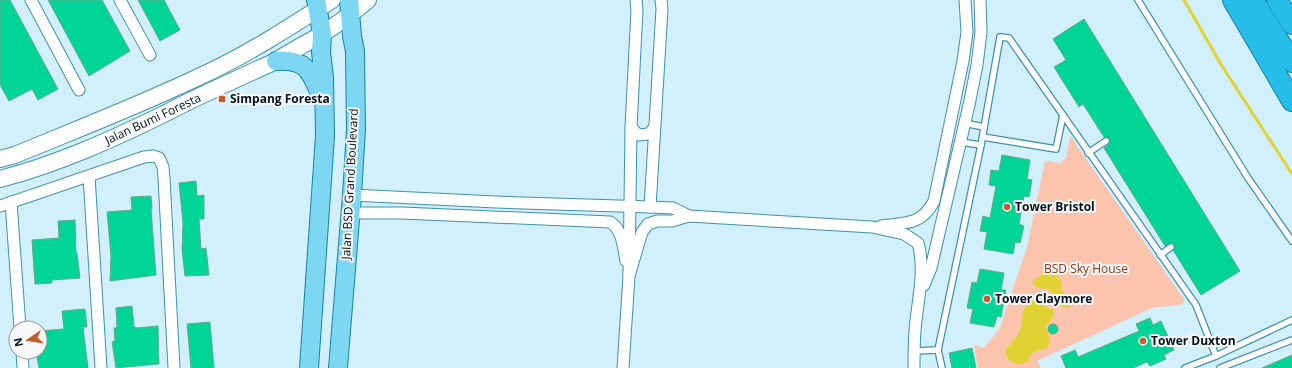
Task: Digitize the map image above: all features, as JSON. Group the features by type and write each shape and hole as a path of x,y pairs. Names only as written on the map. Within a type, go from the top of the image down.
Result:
{"highway":[{"path":"1232,0 1292,101"},
{"path":"1254,0 1292,62"},
{"path":"1277,0 1292,24"},
{"path":"1285,0 1292,8"}],"main road":[{"name":"Jalan Bumi Foresta","path":"0,179 20,174 74,155 134,129 276,61 294,48 322,34 350,7 368,0"},
{"name":"Jalan Bumi Foresta","path":"0,159 15,155 204,75 288,29 322,3"},
{"path":"309,368 325,136 325,104 321,52 322,3"},
{"name":"Jalan BSD Grand Boulevard","path":"338,368 351,213 356,129 355,51 352,36 350,7"},
{"path":"276,61 289,60 302,64 311,74 325,104"}],"street":[{"path":"31,0 79,90"},
{"path":"120,0 150,55"},
{"path":"622,368 629,276 631,127 637,10 636,0"},
{"path":"650,207 662,9 660,0"},
{"path":"872,227 905,223 922,218 928,212 934,201 963,61 967,32 965,0"},
{"path":"920,295 931,268 977,65 980,32 980,0"},
{"path":"631,127 638,135 649,134 654,128"},
{"path":"19,320 5,204 153,156 158,158 163,167 174,368"},
{"path":"89,176 101,368"},
{"path":"352,195 673,208 689,216"},
{"path":"402,196 396,200 395,204 396,208 402,213"},
{"path":"934,201 945,203"},
{"path":"351,213 402,213 610,222 616,226 621,234 629,276"},
{"path":"629,276 642,232 648,224 657,221 672,221 689,216 872,227 904,234 918,243 922,258 920,295 915,330 914,368"}],"lane":[{"path":"1138,0 1248,178 1292,241"},
{"path":"942,368 938,350 983,137 1000,37 1009,38 1088,153 1196,305 1216,356"},
{"path":"983,137 1056,149 1063,116"},
{"path":"964,123 984,127"},
{"path":"1088,153 1106,141"},
{"path":"960,142 981,145"},
{"path":"1160,254 1171,247"},
{"path":"1185,368 1216,356 1292,320"},
{"path":"1220,368 1292,340"},
{"path":"914,352 938,350"}],"green space":[{"name":"BSD Sky House","path":"1070,136 1184,299 1183,304 1152,308 1037,361 1041,368 978,368 974,345 984,348 1000,328 1027,247 1045,161 1060,163 1066,158"}],"shaded area":[{"path":"1055,266 1058,270 1057,277 1062,282 1061,290 1071,298 1071,306 1068,308 1061,306 1049,289 1037,288 1033,284 1033,281 1042,274 1043,270"},
{"path":"1036,300 1043,302 1050,310 1053,308 1054,311 1051,320 1046,327 1050,339 1049,344 1046,348 1033,353 1028,361 1020,364 1013,363 1008,358 1006,350 1018,334 1024,309 1030,302"}],"building":[{"path":"0,0 10,0 58,89 38,100 32,89 9,101 0,85"},
{"path":"48,0 102,0 130,51 89,76"},
{"path":"138,0 164,0 180,30 160,41"},
{"path":"1084,19 1240,271 1201,295 1173,250 1175,245 1171,243 1165,246 1104,148 1108,145 1110,139 1104,137 1083,104 1079,107 1054,67 1066,60 1053,39"},
{"name":"Tower Bristol","path":"1002,155 1030,160 1027,179 1032,180 1029,197 1024,196 1019,224 1024,226 1020,243 1015,242 1013,254 984,249 987,232 980,231 983,216 990,218 996,186 989,185 991,170 999,171"},
{"path":"196,181 197,196 204,195 204,219 199,219 201,249 206,248 209,275 185,276 182,250 183,223 179,183"},
{"path":"151,196 156,275 110,281 111,256 107,212 132,210 131,197"},
{"path":"75,220 76,253 80,278 52,280 52,283 35,284 32,240 59,238 58,221"},
{"name":"Tower Claymore","path":"980,269 1004,273 1001,290 1006,290 1001,317 997,316 994,327 970,323 973,309 967,308 972,282 977,283"},
{"path":"132,306 134,326 136,328 158,326 159,364 116,368 112,342 115,341 114,328 117,328 116,308"},
{"path":"85,309 87,327 83,327 88,368 39,368 38,360 48,360 48,330 64,329 62,311"},
{"name":"Tower Duxton","path":"1150,318 1153,325 1161,321 1174,350 1164,355 1166,359 1150,366 1147,362 1133,368 1066,368 1061,356 1075,350 1078,357 1139,331 1136,324"},
{"path":"210,322 214,368 191,368 187,324"},
{"path":"1051,324 1055,324 1057,325 1057,333 1051,334 1048,331 1048,327"},
{"path":"972,348 976,368 952,368 949,353"},
{"path":"1292,355 1292,368 1262,368"}],"waterway":[{"path":"1184,0 1222,66 1292,174"}],"place":[{"name":"Simpang Foresta","path":"222,99"},
{"name":"Tower Bristol","path":"1007,207"},
{"name":"Tower Claymore","path":"987,299"},
{"name":"Tower Duxton","path":"1143,341"}]}
